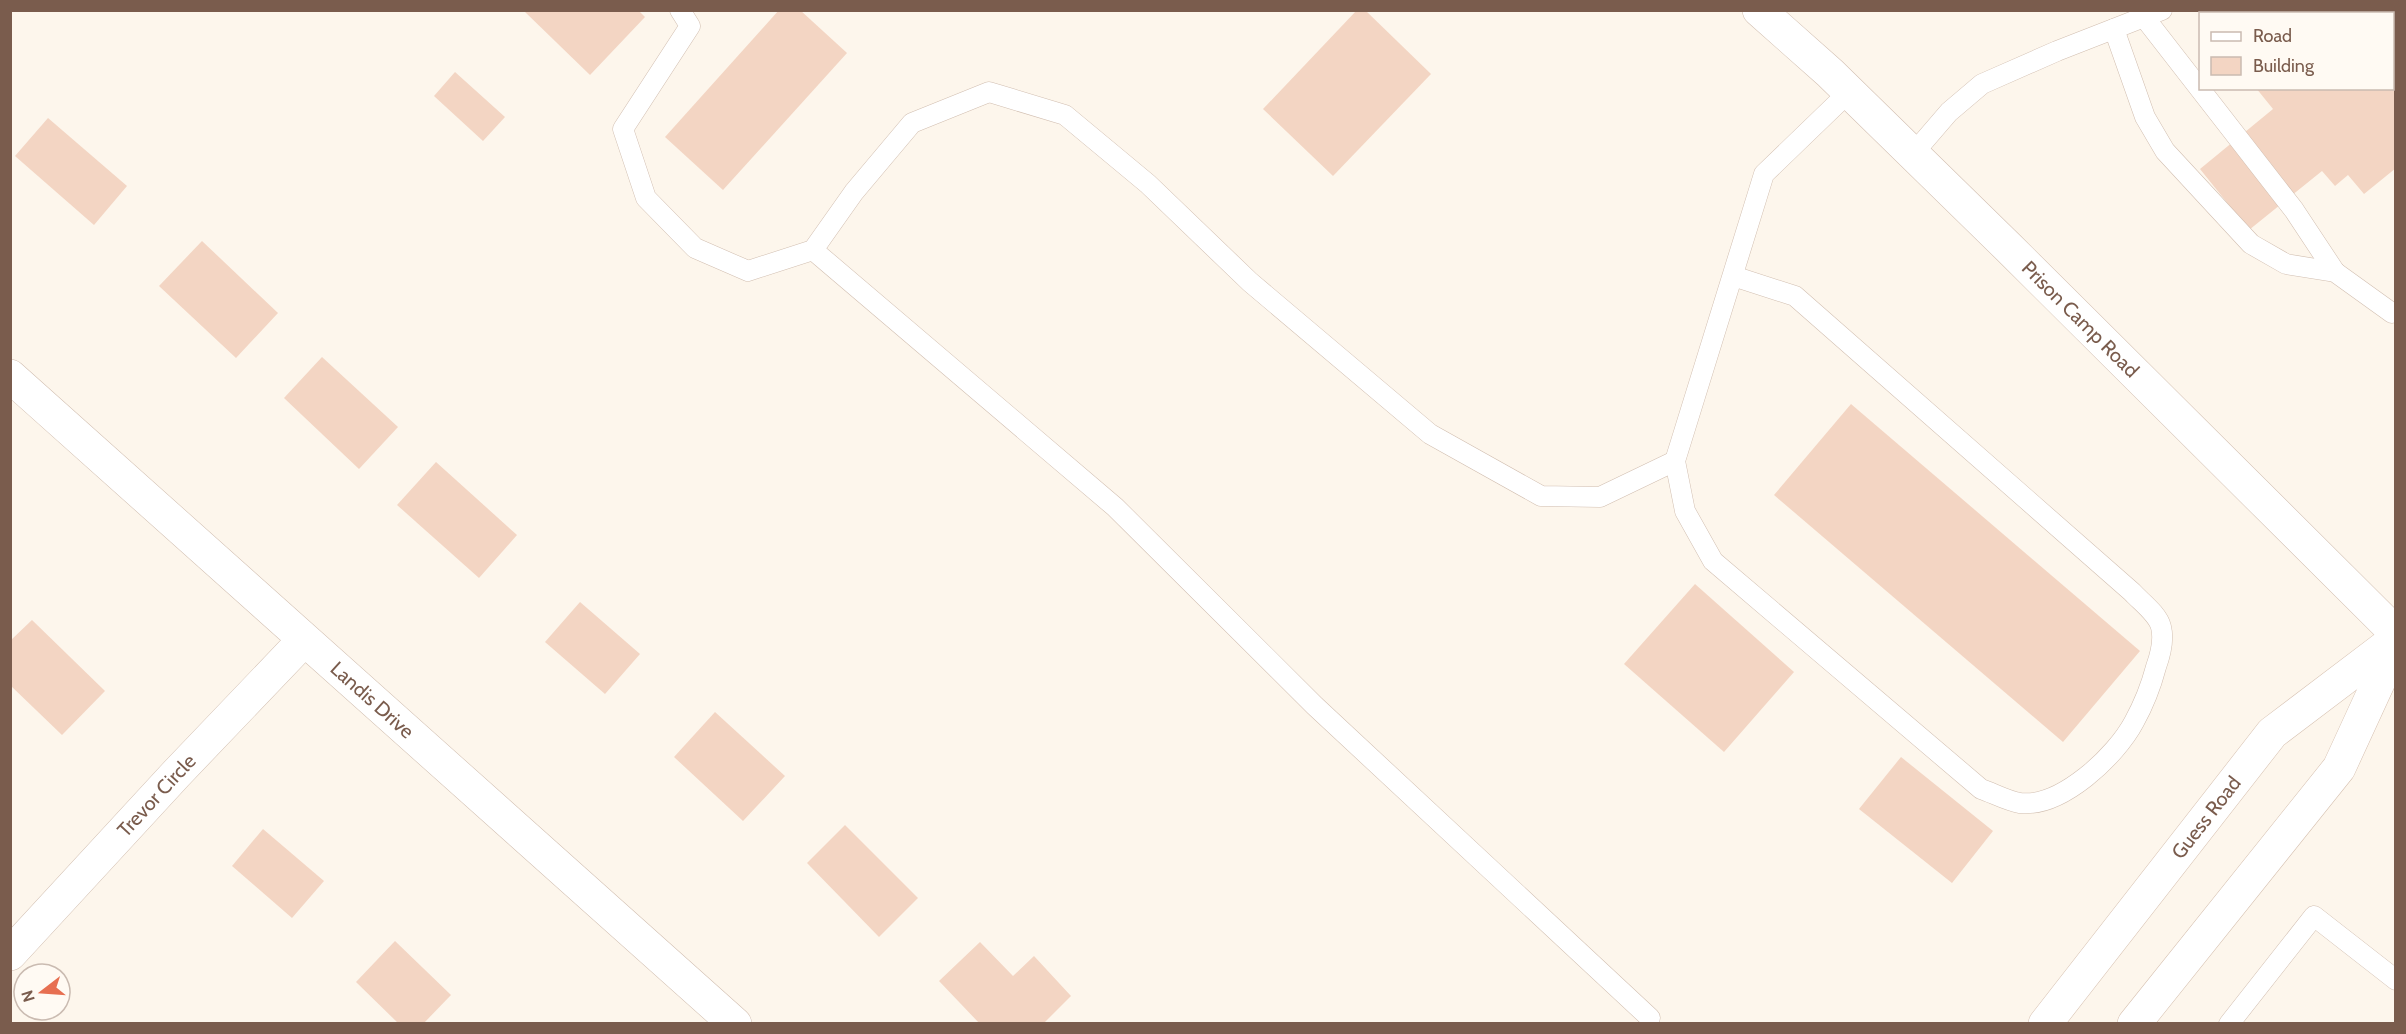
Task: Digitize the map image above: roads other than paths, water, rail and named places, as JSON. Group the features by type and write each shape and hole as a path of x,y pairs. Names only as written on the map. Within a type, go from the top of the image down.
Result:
{"street":[{"name":"Prison Camp Road","path":"1759,10 1849,92 2396,633"},
{"name":"Landis Drive","path":"10,376 735,1023"},
{"name":"Guess Road","path":"2045,1023 2272,733 2396,639"},
{"name":"Trevor Circle","path":"10,954 176,774 304,640"},
{"path":"2134,1023 2338,768 2396,644"}],"lane":[{"path":"680,10 690,26 623,129 646,198 696,248 748,271 813,250 854,192 912,123 988,92 1065,115 1148,184 1250,282 1430,434 1541,496 1600,497 1675,461"},
{"path":"1912,155 1949,112 1982,84 2153,14 2199,78"},
{"path":"2114,29 2145,117 2166,151 2251,244 2286,264 2335,272"},
{"path":"2208,90 2294,210 2335,272 2392,313"},
{"path":"1733,276 1795,296 2132,592 2155,616 2161,626 2160,653 2150,689 2133,724 2104,759 2077,786 2043,800 2020,803 1981,789 1713,561 1685,511 1675,461 1764,174 1849,92"},
{"path":"813,250 1115,507 1315,706 1650,1018"},
{"path":"2229,1023 2314,916 2396,980"}]}
